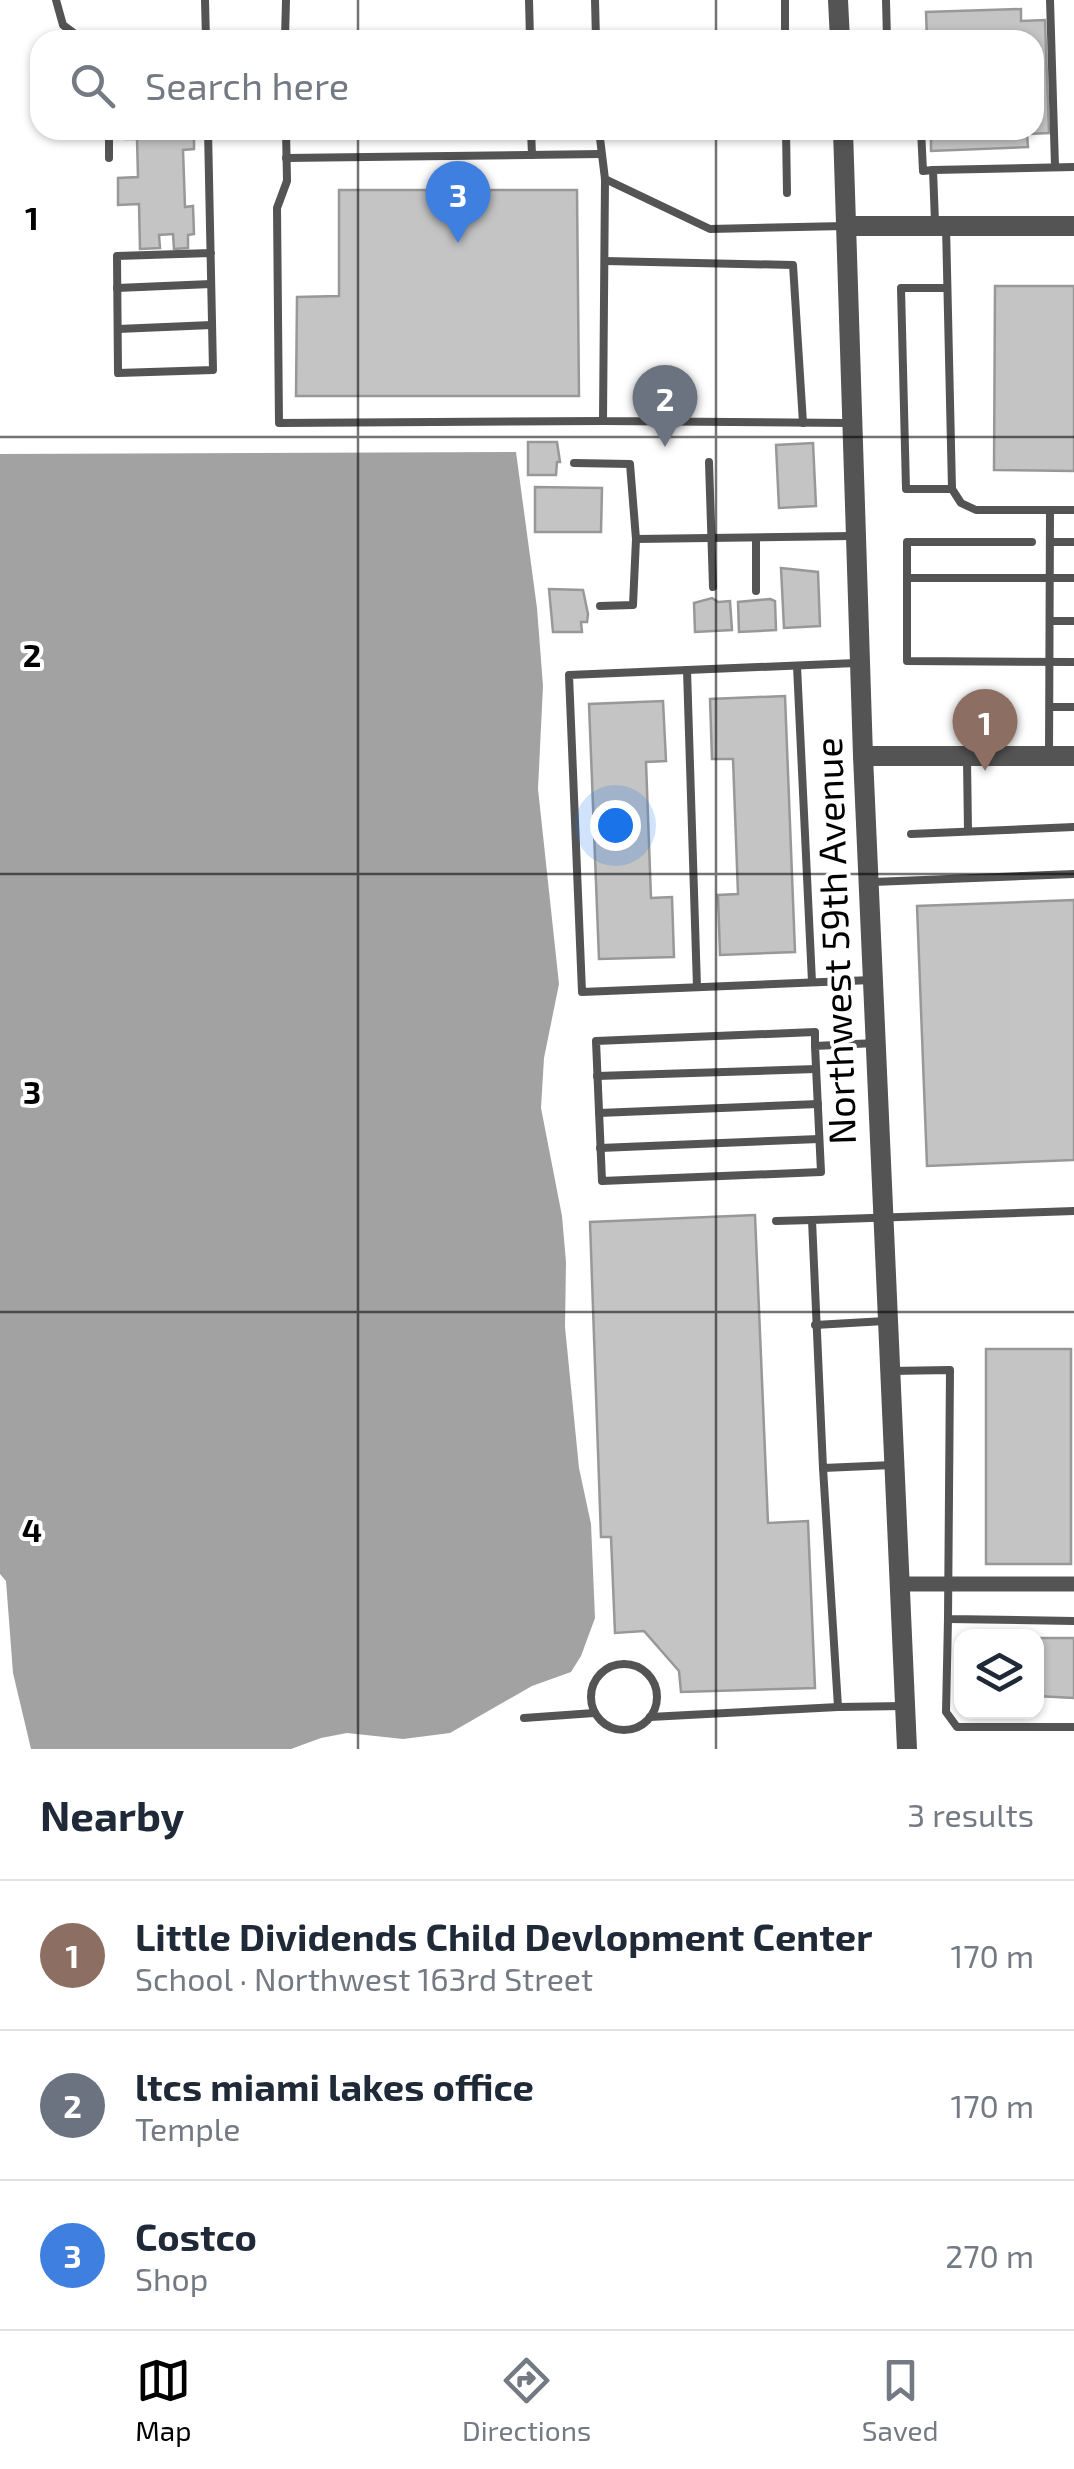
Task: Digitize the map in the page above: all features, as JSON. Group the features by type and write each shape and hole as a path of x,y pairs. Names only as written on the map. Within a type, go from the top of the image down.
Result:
{"street":[{"path":"838,0 840,30"},
{"name":"Northwest 59th Avenue","path":"843,140 863,756 906,1749"},
{"path":"846,226 1074,226"},
{"path":"863,756 1074,756"},
{"path":"898,1584 1074,1584"}],"lane":[{"path":"56,0 58,14 69,30"},
{"path":"204,0 206,30"},
{"path":"286,0 286,30"},
{"path":"530,0 530,30"},
{"path":"596,0 596,30"},
{"path":"785,0 785,30"},
{"path":"886,0 887,30"},
{"path":"1050,0 1055,166"},
{"path":"109,140 110,158"},
{"path":"208,140 211,253 213,370 118,373 116,256 211,253"},
{"path":"286,140 287,182 277,208 279,423 603,420 853,423"},
{"path":"532,140 532,155"},
{"path":"600,140 606,179 603,420"},
{"path":"786,140 788,193"},
{"path":"921,140 923,171 1074,167"},
{"path":"286,158 602,154"},
{"path":"933,170 947,288 952,490 961,503 976,510 1074,510"},
{"path":"606,179 710,229 846,226"},
{"path":"605,261 793,264 803,424"},
{"path":"117,288 211,284"},
{"path":"947,288 901,288 906,490 952,490"},
{"path":"118,329 212,324"},
{"path":"709,462 713,587"},
{"path":"574,463 630,464 636,539 633,605 600,606"},
{"path":"1050,510 1050,756"},
{"path":"636,539 856,536"},
{"path":"756,538 756,592"},
{"path":"1032,542 907,542 907,661 1074,662"},
{"path":"1050,542 1074,542"},
{"path":"907,578 1074,578"},
{"path":"1050,620 1074,620"},
{"path":"860,663 569,675 582,992 872,980"},
{"path":"797,666 812,982"},
{"path":"687,670 697,987"},
{"path":"1050,706 1074,706"},
{"path":"968,756 968,831"},
{"path":"911,834 1074,828"},
{"path":"868,882 1074,874"},
{"path":"814,1032 815,1046 820,1172 602,1181 596,1041 814,1032"},
{"path":"815,1046 875,1043"},
{"path":"597,1076 816,1069"},
{"path":"599,1113 818,1104"},
{"path":"600,1148 819,1139"},
{"path":"776,1221 1074,1211"},
{"path":"812,1220 822,1468 838,1707"},
{"path":"815,1325 887,1321"},
{"path":"889,1371 950,1370 946,1712 957,1728 1074,1727"},
{"path":"822,1468 893,1466"},
{"path":"948,1620 1074,1620"},
{"path":"626,1663 643,1669 654,1683 657,1700 650,1717 638,1727 621,1730 606,1725 594,1714 590,1696 595,1679 608,1667 626,1663"},
{"path":"650,1717 904,1706"},
{"path":"524,1718 594,1714"}],"shaded area":[{"path":"516,452 537,608 543,686 538,789 559,984 544,1058 541,1108 562,1216 565,1327 579,1468 591,1524 595,1618 581,1656 571,1672 532,1686 450,1733 403,1739 347,1733 291,1749 31,1749 13,1673 6,1581 0,1574 0,454"}],"building":[{"path":"1021,9 1021,21 1045,20 1049,133 1044,133 1044,30 927,30 926,12"},
{"path":"137,140 194,140 194,149 183,150 185,207 193,206 194,234 188,235 188,248 174,249 173,234 159,235 160,248 140,249 139,204 118,205 118,178 138,177"},
{"path":"931,140 1027,140 1028,147 931,151"},
{"path":"339,190 577,190 579,396 296,396 297,297 339,296"},
{"path":"995,286 1074,286 1074,471 994,470"},
{"path":"528,442 557,442 560,462 556,475 528,475"},
{"path":"813,443 816,506 779,508 776,445"},
{"path":"535,487 602,488 601,532 535,532"},
{"path":"781,568 818,572 820,626 784,628"},
{"path":"549,589 583,590 588,614 587,622 581,622 582,632 553,632"},
{"path":"712,598 730,601 732,630 695,632 694,603"},
{"path":"775,601 776,630 739,632 738,602"},
{"path":"785,696 795,952 720,955 718,895 738,894 733,759 712,759 710,699"},
{"path":"663,701 666,761 646,762 651,898 672,897 674,957 599,959 589,704"},
{"path":"1074,900 1074,1160 927,1166 917,906"},
{"path":"755,1215 768,1523 808,1521 815,1688 681,1692 679,1671 644,1631 615,1633 611,1537 601,1537 590,1222"},
{"path":"986,1349 1071,1349 1071,1564 986,1564"},
{"path":"1044,1638 1074,1638 1074,1698 1044,1696"}],"place":[{"name":"Costco","path":"458,243"},
{"name":"ltcs miami lakes office","path":"665,447"},
{"name":"Little Dividends Child Devlopment Center","path":"985,771"}]}
